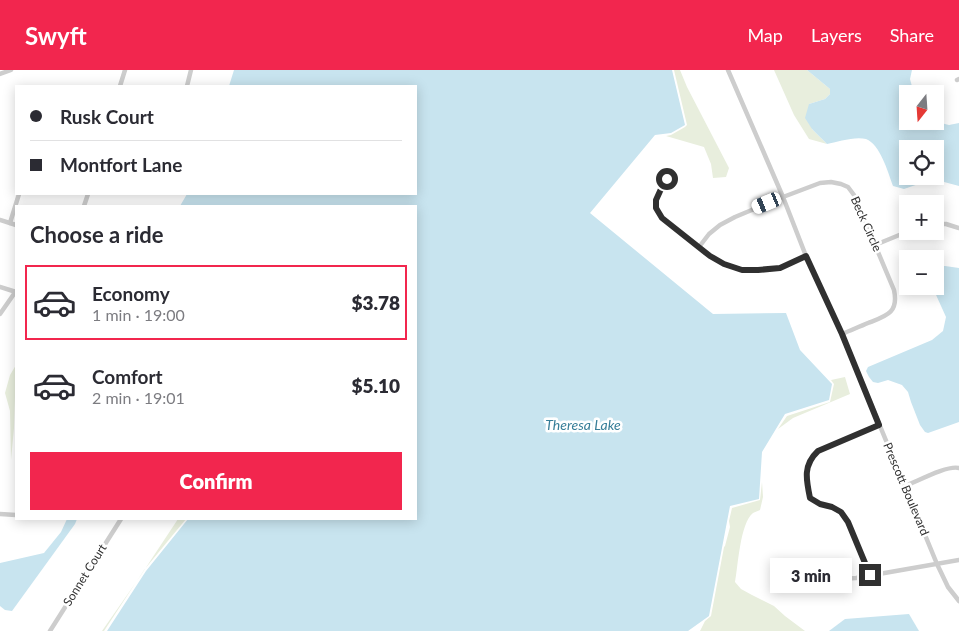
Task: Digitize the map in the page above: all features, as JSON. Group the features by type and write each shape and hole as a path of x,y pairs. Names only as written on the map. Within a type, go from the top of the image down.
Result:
{"street":[{"path":"0,74 11,70"},
{"path":"120,85 125,70"},
{"path":"187,85 191,70"},
{"name":"Prescott Boulevard","path":"728,70 783,197 806,256 842,334 937,564 948,587 959,601"},
{"path":"667,179 656,200 656,208 662,218 698,247 724,264 742,270 780,268 806,256"},
{"name":"Beck Circle","path":"698,247 720,224 783,197 820,183 831,182 848,187 854,195 894,290 896,300 894,308 888,315 842,334"},
{"path":"10,223 15,207"},
{"path":"0,220 15,225"},
{"path":"944,224 959,228"},
{"path":"875,245 899,235"},
{"path":"0,287 15,291"},
{"path":"0,314 15,292"},
{"path":"870,575 848,522 841,512 810,498 806,482 806,469 811,458 818,451 879,425"},
{"path":"905,486 946,469 959,468"},
{"path":"0,514 15,515"},
{"name":"Sonnet Court","path":"50,631 120,520"},
{"path":"820,574 839,579 856,578 959,560"},
{"path":"818,566 820,574 818,587"}],"green space":[{"path":"674,70 680,70 729,168 726,177 713,178 711,164 704,147 666,136 687,125"},
{"path":"774,70 807,70 830,89 830,94 825,99 809,104 812,129 827,144 809,139 794,115"},
{"path":"15,367 14,428 11,460 10,411 5,393 10,375"},
{"path":"845,377 850,394 793,418 778,429 787,416 830,402 834,384 831,380"},
{"path":"762,482 763,497 760,510 753,513 749,518 742,535 735,582 741,589 774,606 805,631 700,631 705,621 711,616 724,547 730,527 729,521 732,508 760,500"},
{"path":"177,520 185,520 146,568"},
{"path":"136,582 104,631 102,631"}],"water":[{"name":"Theresa Lake","path":"234,70 672,70 685,125 671,133 655,135 590,213 713,314 786,313 800,350 832,384 829,400 785,414 762,452 759,499 730,506 709,616 688,631 107,631 146,571 187,520 417,520 417,205 181,205 186,195 417,195 417,85 229,85"},
{"path":"807,70 912,70 910,79 912,85 899,85 899,130 944,130 944,124 959,123 959,186 944,182 944,140 899,140 899,185 916,185 904,189 893,186 879,152 866,139 857,138 827,144 812,129 805,118 809,104 825,99 830,94 830,89"},
{"path":"944,266 959,268 959,422 928,433 920,425 908,392 902,385 888,380 878,383 873,382 866,371 868,367 932,340 943,331 946,317 936,295 944,295"},
{"path":"67,520 77,520 12,611 5,610 0,606 0,563 44,553 61,532"},
{"path":"909,614 919,631 829,631 845,619"}],"route":[{"path":"667,179 656,200 656,208 662,218 710,256 724,264 742,270 780,268 806,256 842,334 879,425 818,451 811,458 806,469 806,482 810,498 841,512 848,522 870,575"}]}
